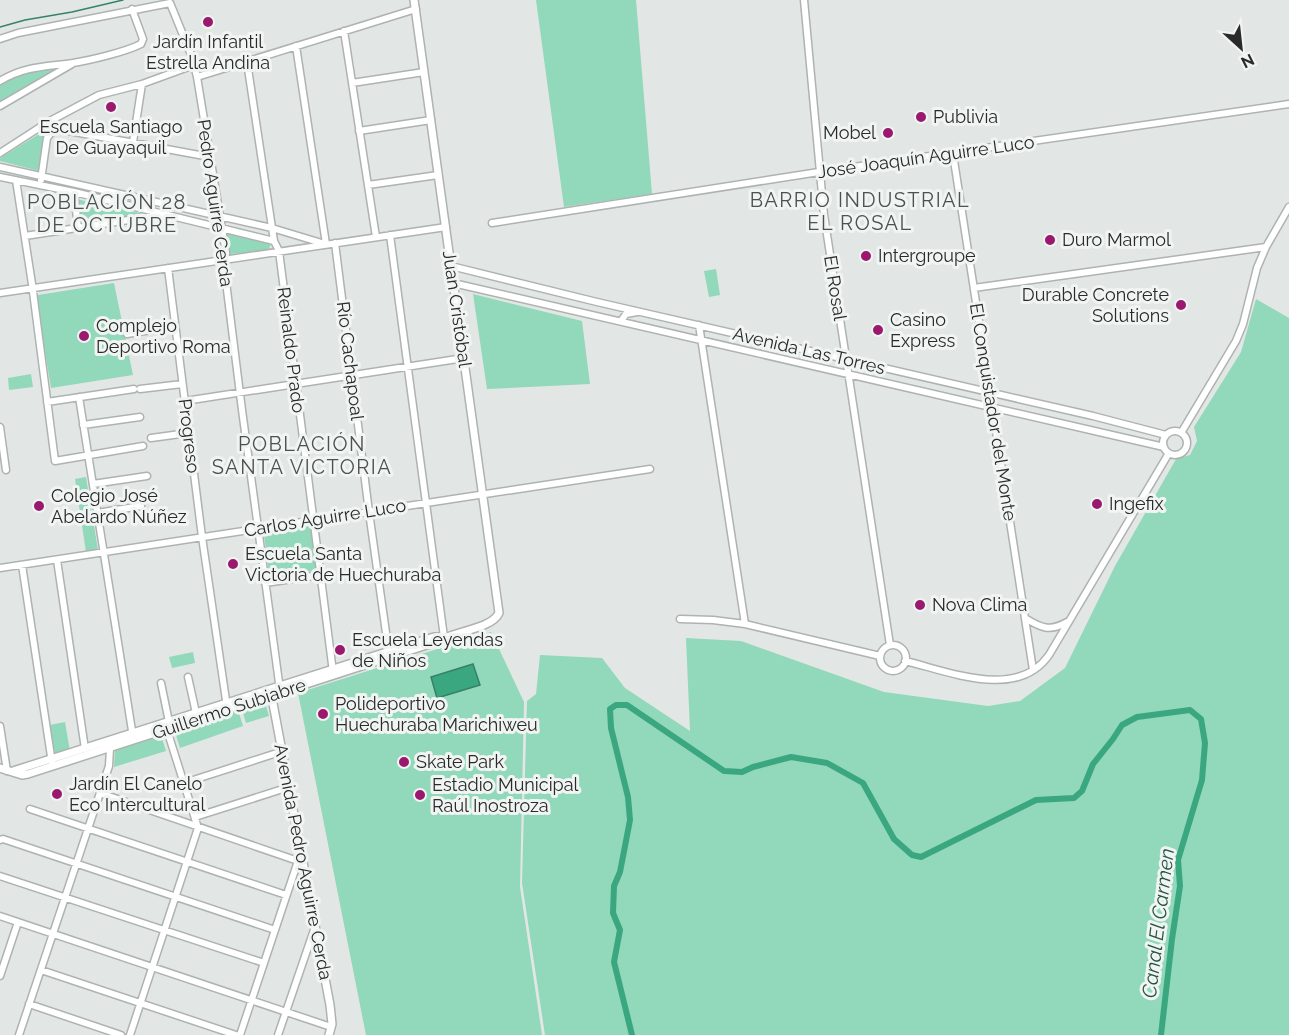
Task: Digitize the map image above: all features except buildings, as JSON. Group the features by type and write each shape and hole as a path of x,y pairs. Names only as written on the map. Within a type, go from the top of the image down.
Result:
{"street":[{"name":"Juan Cristóbal","path":"414,0 498,617"},
{"name":"El Rosal","path":"804,0 819,172 890,645"},
{"name":"Pedro Aguirre Cerda","path":"132,9 170,3 197,77 222,229 224,266 239,393 280,689"},
{"path":"0,39 18,33 132,9 143,39 141,44 75,63 27,68 0,81"},
{"path":"197,77 416,9"},
{"path":"344,31 376,237"},
{"path":"296,46 326,244"},
{"name":"Reinaldo Prado","path":"247,62 274,241 279,251 333,672"},
{"path":"0,106 75,63"},
{"path":"0,153 48,122 99,94 142,84 194,65"},
{"path":"352,83 424,72"},
{"path":"133,142 142,84"},
{"name":"José Joaquín Aguirre Luco","path":"492,223 819,172 1289,104"},
{"path":"359,131 431,120"},
{"path":"40,185 47,138 53,131 62,129 210,157"},
{"name":"El Conquistador del Monte","path":"953,154 1033,670"},
{"path":"0,167 272,228 326,244"},
{"path":"368,185 438,175"},
{"path":"0,177 74,192 274,241"},
{"path":"16,180 55,461 143,446"},
{"path":"74,192 78,228"},
{"path":"1181,433 1236,341 1243,324 1257,268 1289,207"},
{"path":"25,236 164,214"},
{"path":"0,293 446,227"},
{"path":"390,235 444,637"},
{"name":"Río Cachapoal","path":"335,243 389,655"},
{"path":"974,288 1266,247"},
{"name":"Avenida Las Torres","path":"451,266 1167,435"},
{"name":"Progreso","path":"168,268 202,537 227,707"},
{"name":"Avenida Las Torres","path":"453,283 1166,450"},
{"path":"594,316 593,307 597,302"},
{"path":"621,321 626,314 641,312"},
{"path":"699,325 745,624"},
{"path":"127,334 175,326"},
{"path":"184,401 464,358"},
{"path":"47,402 182,384"},
{"path":"79,397 133,737"},
{"path":"83,425 140,417"},
{"path":"0,427 6,470"},
{"path":"905,661 992,681 1009,680 1033,670 1045,661 1166,450 1164,441 1167,435 1175,431 1181,433 1187,441 1186,448 1179,454 1166,450"},
{"path":"151,438 189,433"},
{"name":"Carlos Aguirre Luco","path":"0,568 650,469"},
{"path":"93,484 147,476"},
{"path":"97,513 141,506"},
{"path":"57,560 85,749"},
{"path":"22,565 52,763"},
{"path":"265,583 320,575"},
{"name":"Guillermo Subiabre","path":"52,763 85,749 133,737 333,672 436,642 444,637 490,623 498,617"},
{"path":"1025,618 1046,629 1056,628 1068,622"},
{"path":"680,619 745,624 880,657"},
{"path":"890,645 902,649 905,661 901,668 893,671 882,665 880,657 884,649 890,645"},
{"path":"188,677 196,713"},
{"path":"130,1035 198,828 168,726 161,683"},
{"name":"Avenida Pedro Aguirre Cerda","path":"271,692 330,1005 330,1031"},
{"name":"Guillermo Subiabre","path":"168,726 196,713 227,707"},
{"path":"0,726 7,770"},
{"name":"Guillermo Subiabre","path":"7,770 52,763 110,748 133,737"},
{"path":"19,1035 110,762 110,748"},
{"path":"184,783 283,751"},
{"path":"195,817 289,787"},
{"path":"41,970 238,1035 286,895 301,860 198,828 100,793"},
{"path":"30,809 286,895"},
{"path":"1,839 275,930"},
{"path":"0,876 264,963"},
{"path":"0,916 286,1012 330,1031"},
{"path":"0,976 18,922"},
{"path":"278,1035 315,926"},
{"path":"29,1004 121,1035"}],"shaded area":[{"path":"536,0 636,0 652,194 564,207"},
{"path":"68,65 0,103 0,83 16,73"},
{"path":"44,131 39,171 0,161 0,158"},
{"path":"76,199 149,215 82,225"},
{"path":"226,233 271,244 268,251 229,254"},
{"path":"716,269 720,295 709,297 704,271"},
{"name":"Complejo Deportivo Roma","path":"114,283 133,375 51,388 36,297"},
{"path":"473,294 582,321 590,384 487,389"},
{"path":"1256,299 1289,318 1289,1035 545,1035 522,883 527,701 536,694 540,655 602,658 625,688 690,731 686,638 741,641 884,692 988,706 1020,701 1065,668 1115,566 1176,459 1190,455 1197,441 1194,427 1241,352"},
{"path":"31,374 33,387 9,390 8,378"},
{"path":"86,477 98,550 86,552 75,479"},
{"path":"309,526 317,568 314,571 272,577 269,574 264,535 268,532"},
{"name":"Estadio Municipal Raúl Inostroza","path":"491,632 524,702 520,887 542,1035 366,1035 298,693"},
{"path":"193,652 195,663 172,668 169,657"},
{"path":"473,664 480,685 437,698 431,677"},
{"path":"265,702 269,716 246,723 242,710"},
{"path":"238,710 243,726 180,748 175,732"},
{"path":"65,722 70,751 55,754 50,725"},
{"path":"161,735 166,751 114,767 115,749"}],"waterway":[{"path":"0,27 123,0"},
{"name":"Canal El Carmen","path":"632,1035 614,962 620,930 613,913 614,886 620,872 630,820 628,797 611,728 610,709 616,705 627,705 724,771 742,772 791,757 827,763 863,783 894,839 912,855 921,857 1036,800 1074,798 1082,791 1093,764 1122,725 1137,717 1190,710 1201,719 1205,743 1202,780 1178,860 1180,886 1161,1035"}],"place":[{"name":"Jardín Infantil Estrella Andina","path":"208,22"},
{"name":"Escuela Santiago De Guayaquil","path":"111,107"},
{"name":"Publivia","path":"921,117"},
{"name":"Mobel","path":"888,133"},
{"name":"Duro Marmol","path":"1050,240"},
{"name":"Intergroupe","path":"866,256"},
{"name":"Durable Concrete Solutions","path":"1181,305"},
{"name":"Casino Express","path":"878,330"},
{"name":"Complejo Deportivo Roma","path":"84,336"},
{"name":"Ingefix","path":"1097,504"},
{"name":"Colegio José Abelardo Núñez","path":"39,506"},
{"name":"Escuela Santa Victoria de Huechuraba","path":"233,564"},
{"name":"Nova Clima","path":"920,605"},
{"name":"Escuela Leyendas de Niños","path":"340,650"},
{"name":"Polideportivo Huechuraba Marichiweu","path":"323,714"},
{"name":"Skate Park","path":"404,762"},
{"name":"Jardín El Canelo Eco Intercultural","path":"57,794"},
{"name":"Estadio Municipal Raúl Inostroza","path":"420,795"}],"district":[{"name":"BARRIO INDUSTRIAL EL ROSAL","path":"860,212"},
{"name":"POBLACIÓN 28 DE OCTUBRE","path":"107,214"},
{"name":"POBLACIÓN SANTA VICTORIA","path":"302,456"}]}
